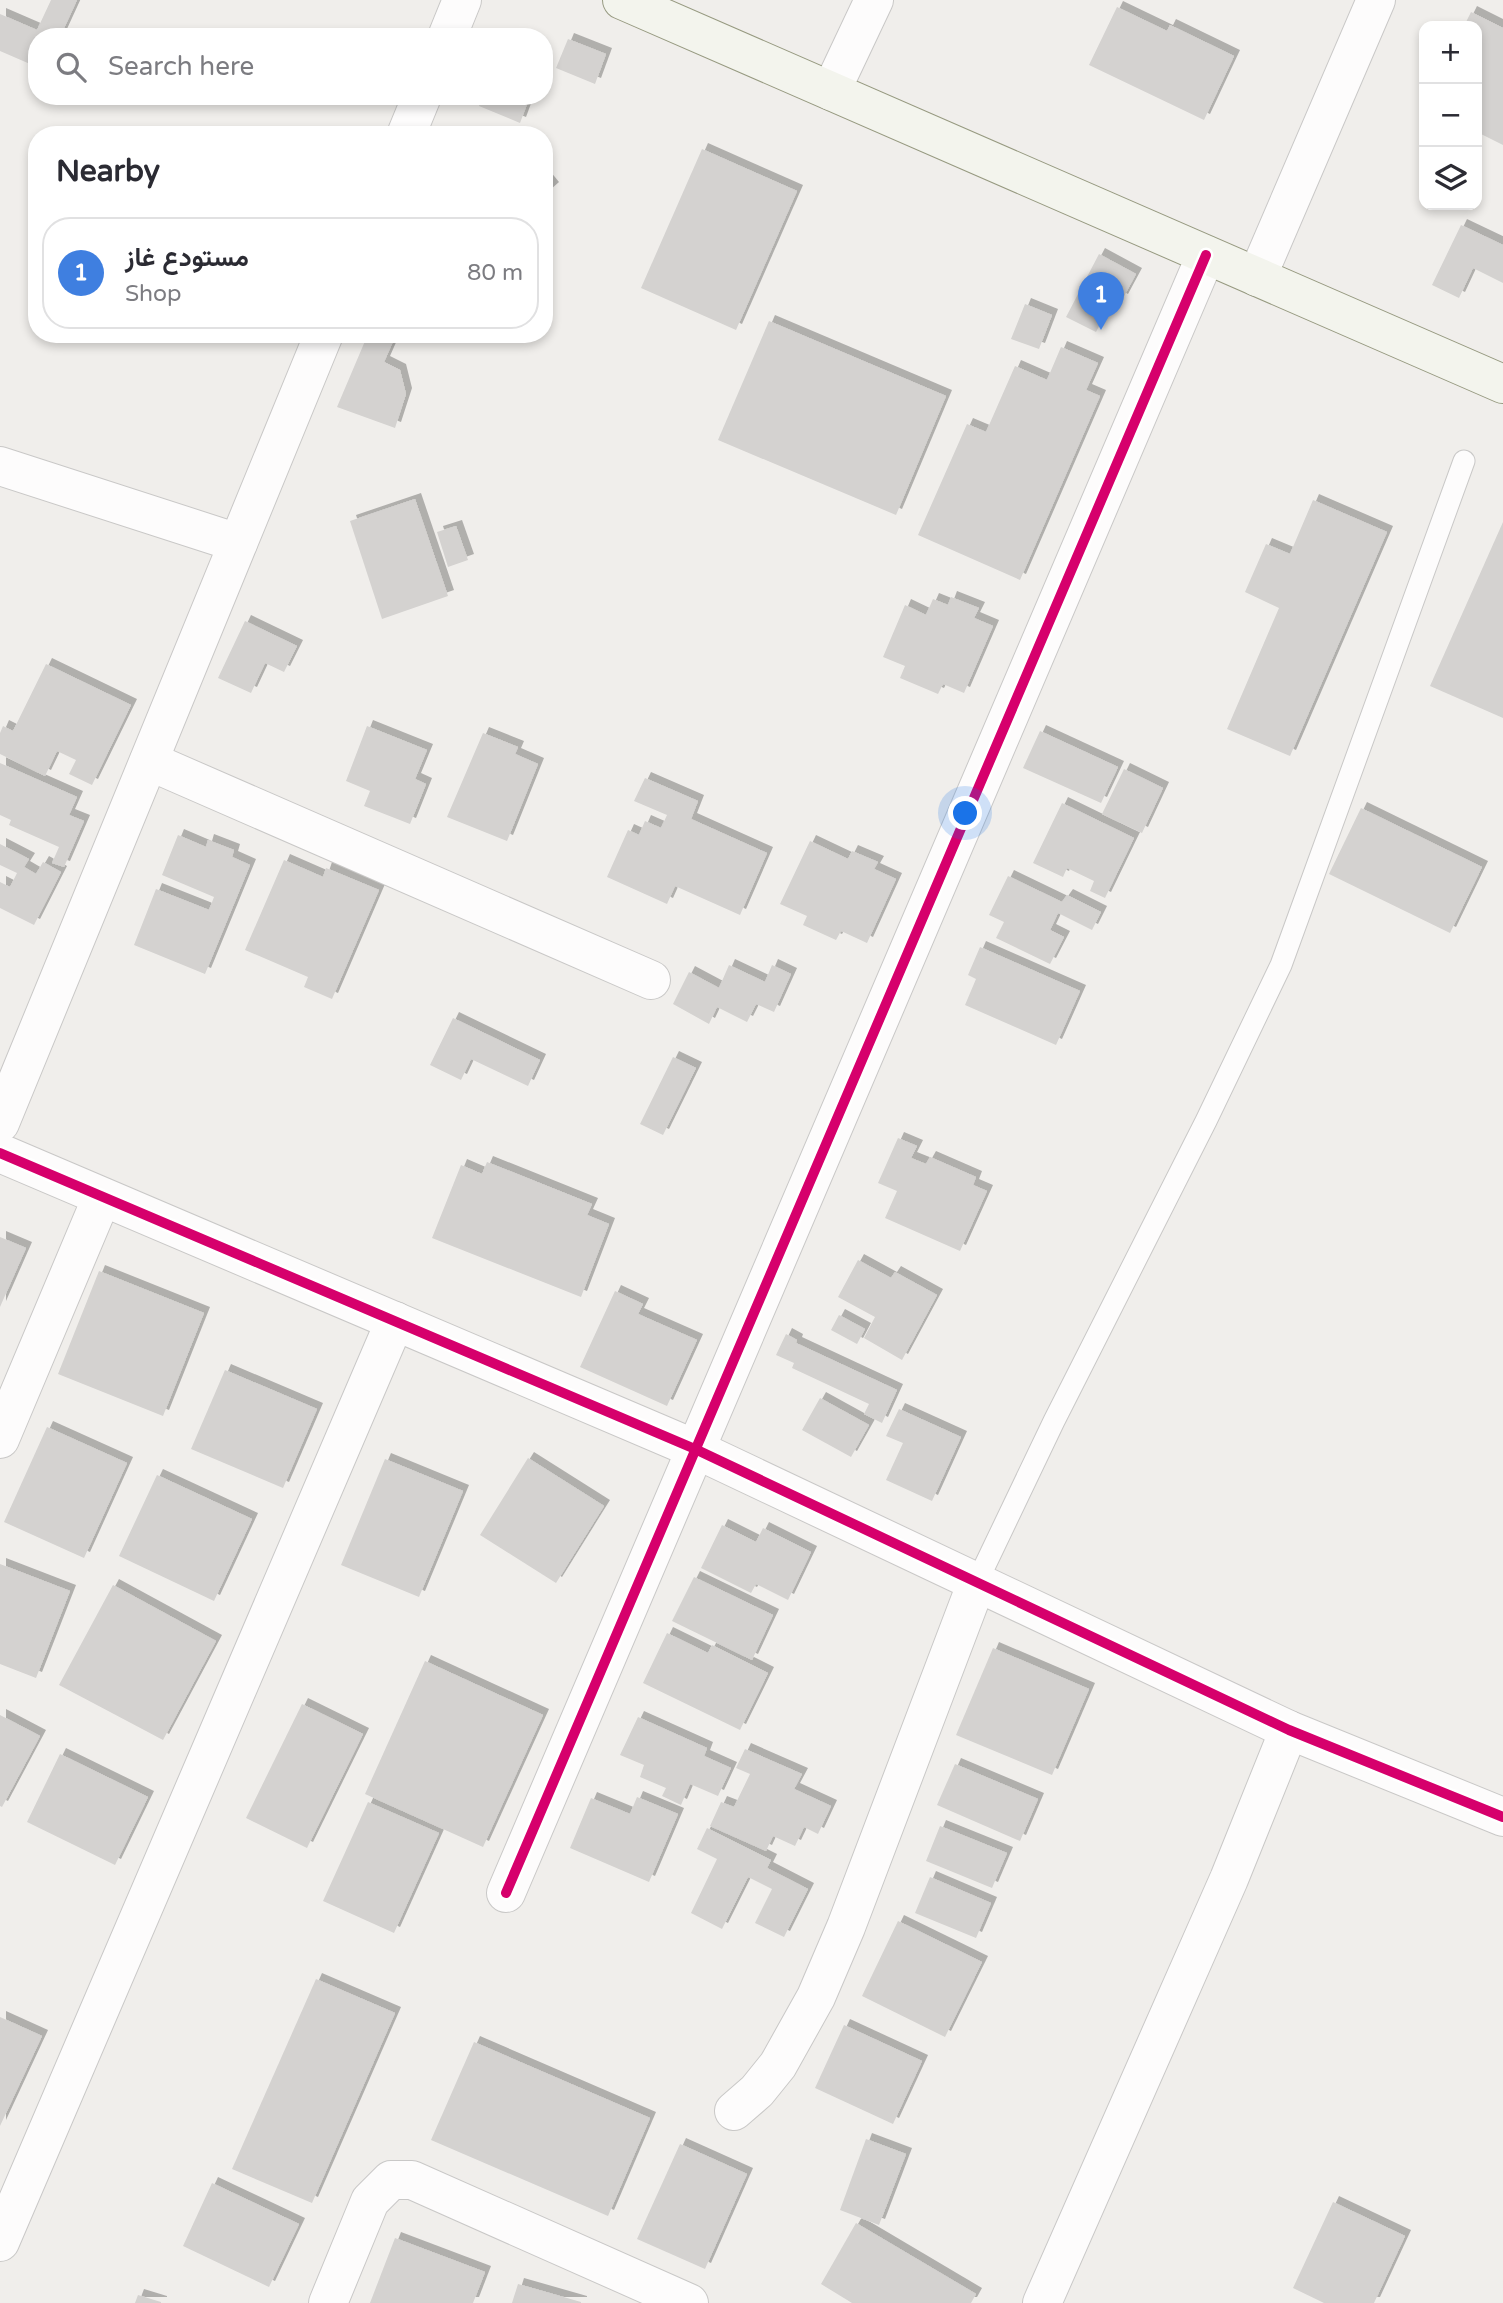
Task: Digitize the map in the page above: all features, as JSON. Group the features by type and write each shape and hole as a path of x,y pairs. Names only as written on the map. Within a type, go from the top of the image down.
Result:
{"street":[{"path":"451,28 462,0"},
{"path":"622,0 1503,384"},
{"path":"831,91 874,0"},
{"path":"1257,276 1376,0"},
{"path":"410,126 418,105"},
{"path":"506,1893 1206,255"},
{"path":"0,1123 320,343"},
{"path":"0,466 238,543"},
{"path":"149,761 651,980"},
{"path":"0,1153 695,1450 1289,1730 1503,1818"},
{"path":"0,1439 102,1197"},
{"path":"0,2242 395,1321"},
{"path":"734,2111 757,2091 778,2065 816,1997 846,1927 976,1582"},
{"path":"1042,2303 1229,1879 1289,1730"},
{"path":"328,2303 370,2201 391,2180 412,2180 689,2303"}],"lane":[{"path":"976,1582 1281,965 1464,461"}],"building":[{"path":"51,0 77,0 64,28 38,28"},
{"path":"1117,7 1167,31 1170,25 1234,56 1204,120 1089,65"},
{"path":"1471,12 1503,28 1503,145 1482,134 1482,21 1466,21"},
{"path":"0,14 32,28 28,28 28,63 0,51"},
{"path":"568,39 606,54 595,84 556,68"},
{"path":"479,105 527,105 520,123"},
{"path":"702,149 797,191 736,330 641,288"},
{"path":"1461,225 1503,245 1503,283 1473,268 1459,298 1432,285"},
{"path":"1099,254 1136,274 1122,300 1115,296 1096,332 1066,317"},
{"path":"1025,304 1052,315 1039,349 1011,339"},
{"path":"769,321 946,396 896,515 718,440"},
{"path":"364,343 392,343 384,362 400,370 406,394 395,428 337,407"},
{"path":"1061,347 1098,363 1086,390 1100,396 1020,580 918,535 967,424 986,432 1015,366 1047,380"},
{"path":"415,499 448,596 382,619 350,521"},
{"path":"1313,500 1387,532 1290,756 1227,729 1279,608 1245,592 1266,544 1290,554"},
{"path":"1503,522 1503,718 1430,686"},
{"path":"456,526 468,560 448,567 437,532"},
{"path":"951,597 979,608 974,618 993,626 964,693 943,684 938,694 900,678 905,666 883,657 905,605 926,615 933,599 948,605"},
{"path":"245,621 297,646 284,672 265,663 251,693 218,678"},
{"path":"46,664 131,705 92,785 69,774 76,760 57,751 45,776 0,754 0,733 3,726 13,731"},
{"path":"367,726 427,750 415,779 426,784 410,824 364,806 370,791 346,781"},
{"path":"1040,731 1118,767 1101,803 1023,768"},
{"path":"483,733 518,747 515,754 538,764 507,841 447,817"},
{"path":"0,763 77,797 69,815 84,821 64,867 52,863 59,847 9,825 11,820 0,815"},
{"path":"1124,769 1163,788 1142,833 1102,814"},
{"path":"645,778 698,801 691,819 767,853 740,915 675,886 667,904 607,877 628,830 639,835 645,821 661,828 667,815 634,801"},
{"path":"1062,803 1134,838 1105,898 1090,891 1094,881 1067,868 1063,877 1033,863"},
{"path":"1361,808 1482,867 1450,933 1329,874"},
{"path":"178,835 206,847 208,840 234,850 232,857 250,865 205,974 134,945 156,889 209,910 214,897 162,875"},
{"path":"810,841 848,859 852,851 878,862 874,869 896,879 867,943 841,931 836,940 803,925 807,916 780,904"},
{"path":"0,844 29,859 24,867 36,874 43,862 61,872 34,925 0,908 0,882 10,887 17,873 0,865"},
{"path":"284,860 323,877 326,868 379,890 332,999 304,987 308,977 245,950"},
{"path":"1008,876 1062,902 1067,895 1101,912 1092,930 1058,913 1050,930 1064,937 1050,964 996,938 1004,922 989,915"},
{"path":"980,947 1080,991 1056,1045 965,1005 976,979 968,975"},
{"path":"729,965 765,982 772,965 791,974 774,1012 756,1004 747,1022 717,1007 709,1024 673,1004 689,972 719,988"},
{"path":"453,1018 540,1060 528,1086 471,1059 461,1080 430,1065"},
{"path":"673,1057 696,1068 663,1135 640,1124"},
{"path":"898,1138 917,1146 911,1158 926,1164 930,1157 976,1177 973,1185 987,1191 960,1251 885,1218 897,1191 878,1183"},
{"path":"487,1162 592,1204 587,1215 609,1224 581,1297 432,1238 461,1165 482,1174"},
{"path":"0,1237 26,1248 0,1307"},
{"path":"858,1260 891,1278 895,1272 937,1295 902,1360 864,1338 875,1317 838,1297"},
{"path":"99,1271 204,1313 163,1416 58,1374"},
{"path":"615,1291 643,1304 638,1314 697,1340 667,1406 580,1367"},
{"path":"839,1315 865,1329 857,1344 831,1330"},
{"path":"786,1334 797,1340 796,1343 897,1390 882,1423 864,1414 869,1404 792,1368 794,1363 776,1355"},
{"path":"225,1370 317,1409 283,1488 191,1449"},
{"path":"820,1398 869,1425 851,1457 802,1430"},
{"path":"899,1409 961,1437 932,1501 886,1480 903,1443 886,1436"},
{"path":"47,1427 127,1463 84,1558 4,1522"},
{"path":"528,1458 604,1506 556,1583 480,1535"},
{"path":"385,1459 463,1491 419,1597 341,1565"},
{"path":"157,1475 252,1519 214,1601 119,1556"},
{"path":"722,1525 756,1542 763,1528 811,1552 788,1600 756,1584 751,1593 701,1568"},
{"path":"0,1564 70,1591 36,1678 0,1664"},
{"path":"694,1577 773,1615 752,1660 672,1621"},
{"path":"113,1585 216,1641 163,1740 59,1685"},
{"path":"667,1633 708,1653 712,1645 768,1673 740,1730 643,1683"},
{"path":"993,1648 1089,1689 1052,1775 956,1735"},
{"path":"425,1661 543,1715 483,1847 365,1794"},
{"path":"302,1704 363,1734 307,1848 246,1818"},
{"path":"0,1715 40,1736 2,1807 0,1806"},
{"path":"638,1717 707,1748 704,1756 731,1768 718,1796 690,1784 681,1805 662,1796 666,1788 640,1777 644,1765 620,1755"},
{"path":"745,1749 802,1774 794,1789 831,1806 818,1834 804,1827 795,1846 773,1836 766,1851 710,1826 721,1802 734,1807 750,1774 736,1768"},
{"path":"60,1754 148,1797 115,1865 27,1822"},
{"path":"955,1764 1038,1799 1020,1841 937,1805"},
{"path":"637,1797 678,1814 649,1882 570,1848 591,1798 630,1814"},
{"path":"368,1802 439,1833 394,1933 323,1901"},
{"path":"940,1826 1007,1853 992,1888 926,1861"},
{"path":"707,1828 771,1860 767,1868 808,1889 784,1937 755,1923 772,1889 748,1877 722,1929 691,1913 717,1859 697,1849"},
{"path":"930,1877 991,1903 976,1938 915,1913"},
{"path":"898,1921 982,1962 945,2037 862,1996"},
{"path":"316,1979 395,2013 312,2203 232,2169"},
{"path":"0,2017 42,2036 0,2126"},
{"path":"844,2025 922,2061 893,2124 815,2088"},
{"path":"474,2042 650,2118 608,2216 431,2140"},
{"path":"866,2139 906,2154 879,2225 840,2210"},
{"path":"680,2144 747,2174 705,2269 637,2239"},
{"path":"212,2183 299,2224 269,2287 183,2246"},
{"path":"1333,2202 1405,2236 1374,2303 1324,2303 1293,2288"},
{"path":"856,2223 976,2294 971,2303 852,2303 821,2284"},
{"path":"395,2238 485,2272 473,2303 370,2303"},
{"path":"518,2284 581,2302 581,2303 512,2303"},
{"path":"138,2295 161,2302 161,2303 135,2303"}],"cycle path":[{"path":"506,1893 1206,255"},
{"path":"0,1153 695,1449 1289,1730 1503,1817"}],"place":[{"name":"مستودع غاز","path":"1101,330"}]}
